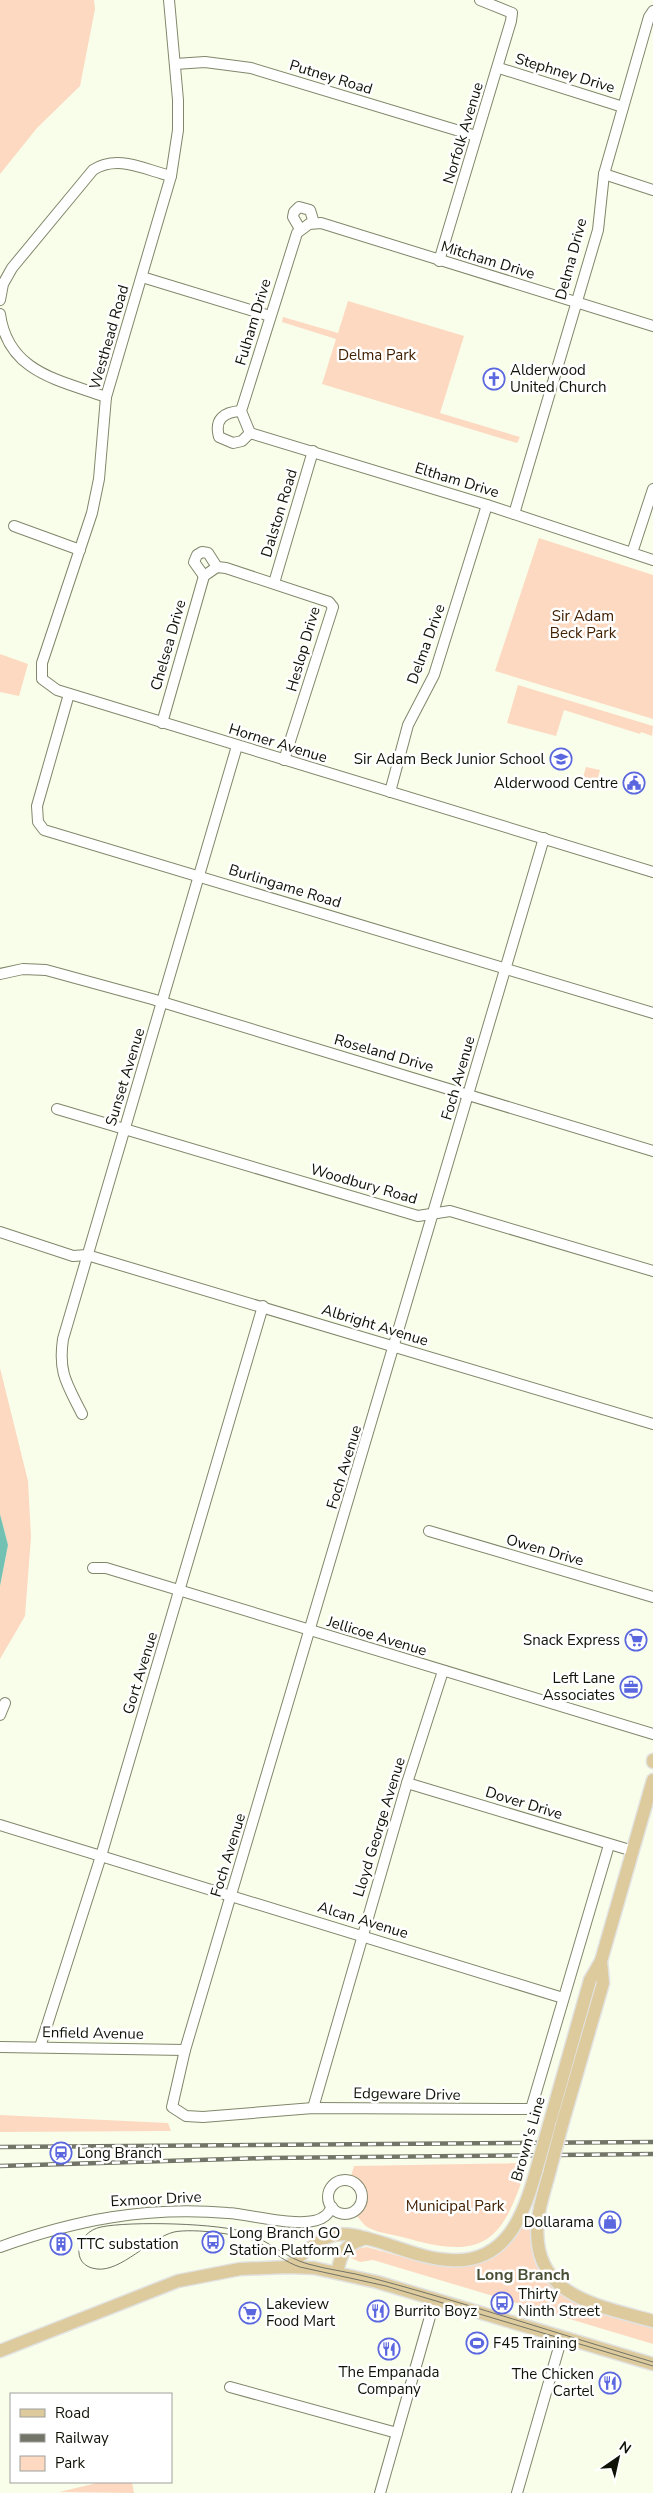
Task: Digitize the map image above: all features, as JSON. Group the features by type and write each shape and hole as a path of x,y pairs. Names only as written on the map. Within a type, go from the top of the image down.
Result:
{"main road":[{"name":"Brown's Line","path":"288,2267 322,2240 341,2234 366,2238 432,2258 450,2260 463,2260 484,2254 503,2242 524,2210 603,1983 601,1961 653,1780"},
{"name":"Brown's Line","path":"555,2125 550,2170 538,2218 537,2233 540,2254 546,2270 564,2289 576,2298 653,2321"},
{"path":"338,2272 345,2249 349,2244 366,2238"},
{"path":"0,2351 178,2281 240,2269 288,2267 338,2272 653,2364"}],"street":[{"name":"Westhead Road","path":"42,679 42,664 92,513 99,479 106,397 171,176 178,130 175,64 169,0"},
{"name":"Norfolk Avenue","path":"439,261 476,136 499,68 512,13 480,0"},
{"name":"Delma Drive","path":"514,514 575,302 598,230 604,174 649,17 653,11"},
{"name":"Putney Road","path":"175,64 205,62 251,68 476,136"},
{"name":"Stephney Drive","path":"499,68 623,107"},
{"path":"0,300 3,284 12,268 93,170 106,164 120,162 171,176"},
{"path":"604,174 653,190"},
{"name":"Fulham Drive","path":"241,411 270,316 300,229 293,217 294,212 299,208 310,210 314,223"},
{"path":"300,229 314,223"},
{"name":"Mitcham Drive","path":"314,223 653,326"},
{"path":"142,277 270,316"},
{"path":"0,314 4,334 11,347 30,368 106,397"},
{"path":"241,411 248,429 242,440 233,444 219,437 216,428 220,418 229,412 241,411"},
{"name":"Eltham Drive","path":"248,429 653,560"},
{"name":"Dalston Road","path":"274,583 313,451"},
{"path":"632,553 653,489"},
{"name":"Delma Drive","path":"390,792 408,725 434,675 487,505"},
{"path":"14,526 80,550"},
{"path":"217,567 208,553 202,552 197,555 194,562 204,576 217,567 274,583"},
{"name":"Chelsea Drive","path":"162,723 204,576"},
{"name":"Heslop Drive","path":"274,583 329,602 333,606 284,760"},
{"name":"Horner Avenue","path":"42,679 52,689 653,872"},
{"name":"Burlingame Road","path":"68,694 37,806 38,822 44,830 653,1013"},
{"name":"Sunset Avenue","path":"82,1414 65,1380 60,1365 71,1307 163,1003 237,746"},
{"name":"Foch Avenue","path":"172,2104 185,2050 395,1348 544,838"},
{"name":"Roseland Drive","path":"0,974 23,969 46,970 469,1094 653,1151"},
{"name":"Woodbury Road","path":"57,1109 418,1216 450,1211 653,1272"},
{"name":"Albright Avenue","path":"0,1232 73,1256 87,1256 263,1306 395,1348 653,1424"},
{"name":"Gort Avenue","path":"40,2047 180,1592 263,1306"},
{"name":"Owen Drive","path":"429,1531 653,1597"},
{"name":"Jellicoe Avenue","path":"93,1568 106,1568 653,1734"},
{"name":"Lloyd George Avenue","path":"313,2108 407,1783 443,1671"},
{"path":"0,1715 5,1703"},
{"name":"Dover Drive","path":"407,1783 633,1851"},
{"name":"Alcan Avenue","path":"0,1825 563,1998"},
{"path":"563,1998 609,1845"},
{"name":"Edgeware Drive","path":"172,2104 174,2109 186,2116 203,2117 313,2108 528,2110 532,2106 563,1998"},
{"name":"Enfield Avenue","path":"0,2047 185,2050"},
{"name":"Exmoor Drive","path":"0,2247 96,2218 138,2213 216,2212 298,2222 325,2217 332,2207"},
{"path":"380,2493 435,2299"},
{"path":"517,2493 562,2337"},
{"path":"230,2387 396,2433"}],"green space":[{"path":"0,0 94,0 95,9 80,86 37,128 0,174"},
{"name":"Delma Park","path":"348,301 464,336 440,413 520,437 517,443 322,384 336,339 282,322 283,317 338,333"},
{"name":"Sir Adam Beck Park","path":"539,538 653,575 653,719 495,671"},
{"path":"0,654 28,664 19,696 0,692"},
{"path":"518,685 653,726 652,736 564,710 556,736 507,723"},
{"path":"586,767 600,770 596,785 582,781"},
{"path":"0,1368 28,1481 31,1537 25,1616 0,1659 0,1586 8,1545 0,1514"},
{"path":"0,2115 168,2123 171,2131 0,2132"},
{"name":"Municipal Park","path":"528,2163 511,2208 501,2225 490,2237 476,2244 459,2247 437,2245 384,2233 367,2227 356,2215 365,2205 366,2193 363,2184 351,2176 354,2166"},
{"path":"528,2213 533,2215 531,2243 536,2266 548,2283 564,2296 584,2306 653,2328 653,2344 373,2260 360,2262 351,2258 357,2249 367,2247 437,2265 459,2266 480,2263 498,2254 514,2238"},
{"path":"97,2483 132,2483 134,2493 59,2492"}],"water":[{"path":"0,1514 8,1545 0,1586"}],"tram line":[{"path":"653,2362 407,2288 364,2276 308,2264 292,2258 255,2236 235,2230 175,2224 114,2225 93,2230 86,2235 79,2249 79,2256 88,2267 106,2269 126,2260 165,2235 174,2232 194,2231 232,2235 255,2241 300,2267 386,2286 653,2366"}],"railway":[{"path":"0,2147 653,2142"},
{"path":"0,2166 268,2158 653,2154"}],"place":[{"name":"Alderwood United Church","path":"494,379"},
{"name":"Sir Adam Beck Junior School","path":"561,759"},
{"name":"Alderwood Centre","path":"634,783"},
{"name":"Snack Express","path":"636,1640"},
{"name":"Left Lane Associates","path":"631,1687"},
{"name":"Long Branch","path":"61,2153"},
{"name":"Dollarama","path":"610,2222"},
{"name":"Long Branch GO Station Platform A","path":"213,2242"},
{"name":"TTC substation","path":"61,2244"},
{"name":"Thirty Ninth Street","path":"502,2303"},
{"name":"Burrito Boyz","path":"378,2311"},
{"name":"Lakeview Food Mart","path":"250,2313"},
{"name":"F45 Training","path":"477,2343"},
{"name":"The Empanada Company","path":"389,2349"},
{"name":"The Chicken Cartel","path":"610,2383"}],"district":[{"name":"Long Branch","path":"523,2274"}]}
